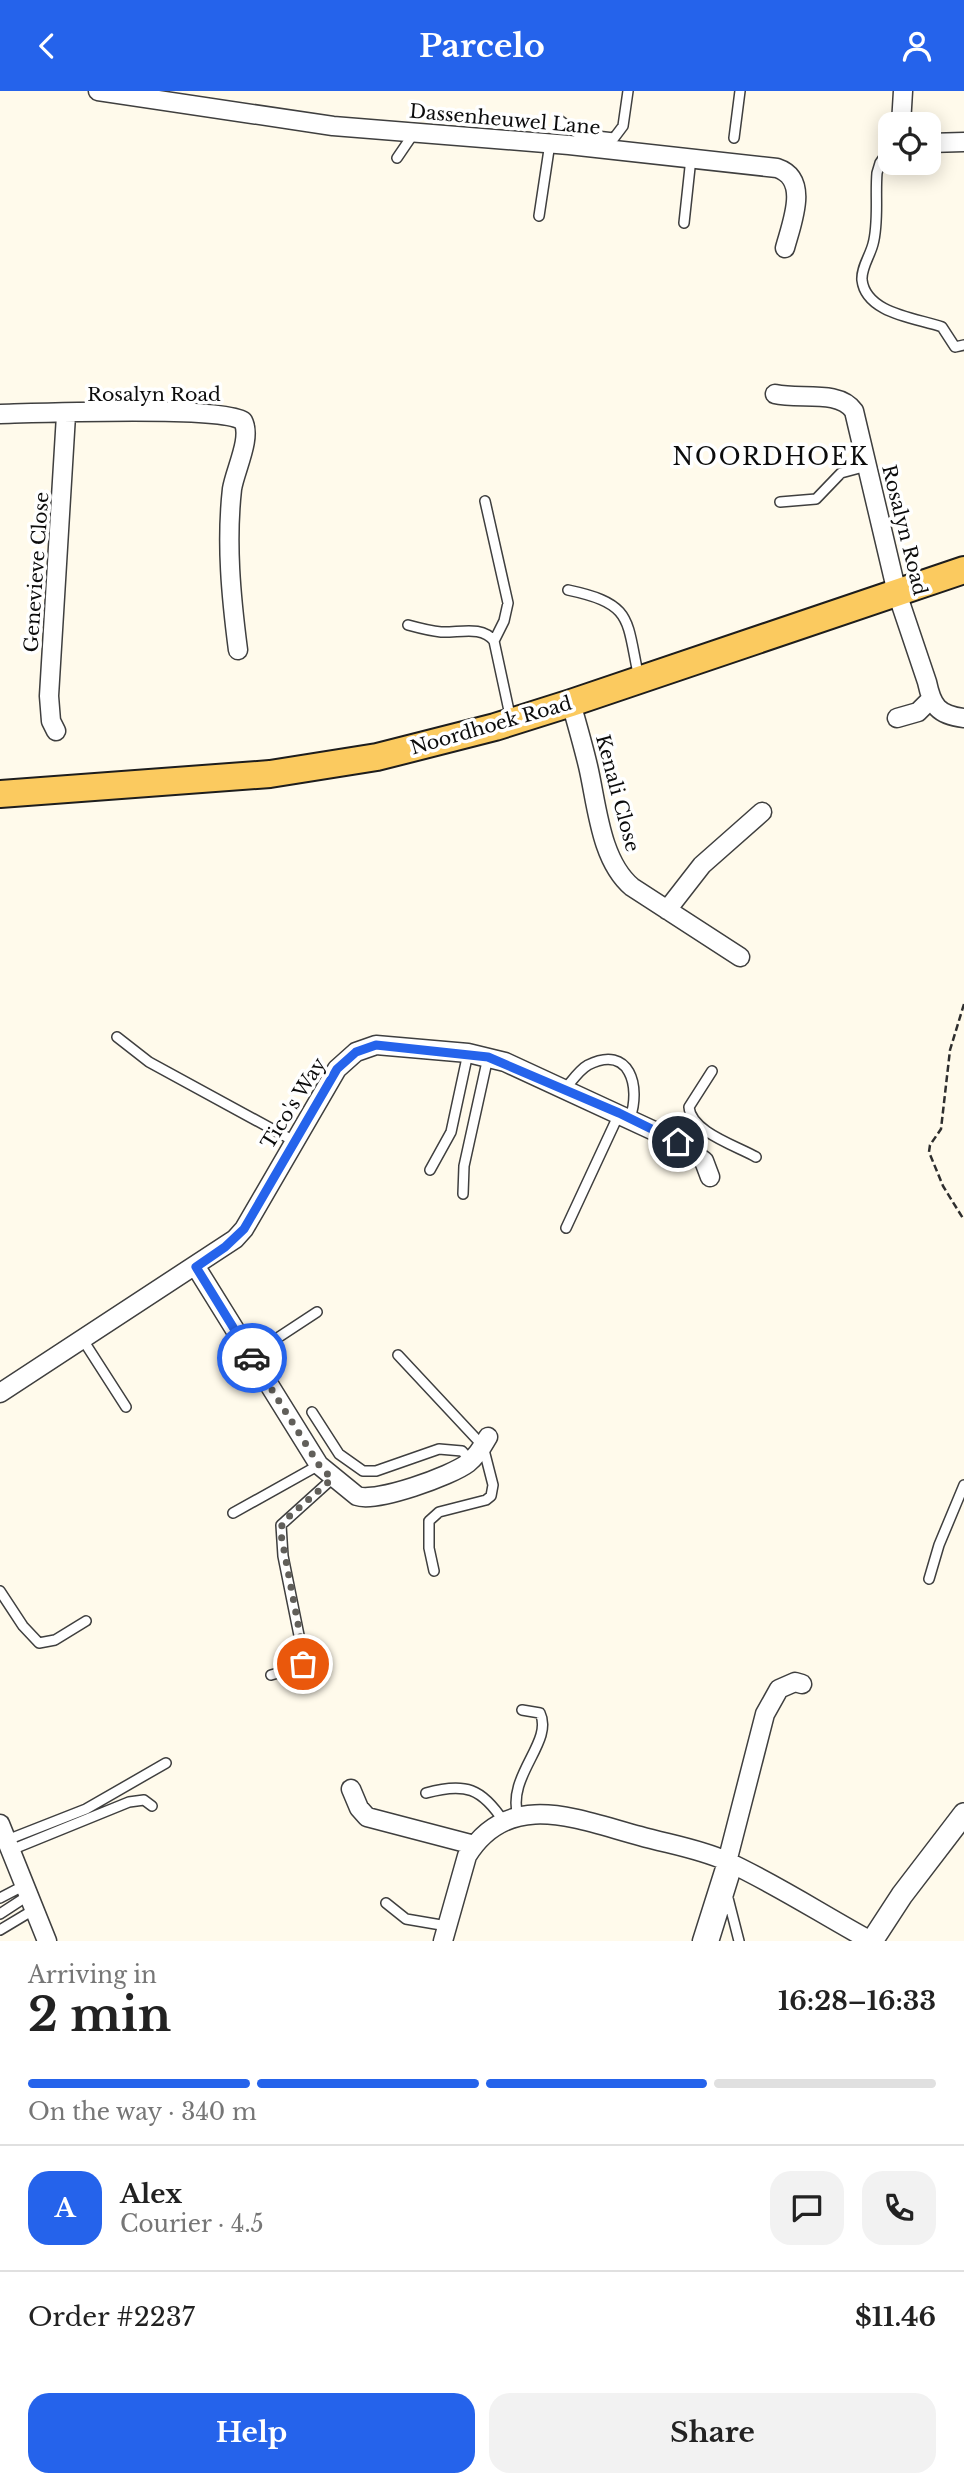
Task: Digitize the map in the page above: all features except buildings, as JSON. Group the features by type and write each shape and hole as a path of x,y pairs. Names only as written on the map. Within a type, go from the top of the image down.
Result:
{"main road":[{"name":"Noordhoek Road","path":"0,794 270,774 377,757 511,722 571,703 964,570"}],"street":[{"name":"Dassenheuwel Lane","path":"98,91 194,98 333,125 766,165 787,171 794,179 796,190 785,247"},
{"path":"902,112 903,91"},
{"path":"941,143 964,142"},
{"name":"Rosalyn Road","path":"775,394 835,398 850,405 857,417 897,593 928,682 930,700"},
{"name":"Rosalyn Road","path":"0,414 194,413 229,415 243,421 246,432 233,487 229,531 238,650"},
{"name":"Genevieve Close","path":"56,731 51,721 49,696 66,415"},
{"path":"897,718 918,712 930,700 940,710 964,718"},
{"name":"Kenali Close","path":"571,703 585,751 595,806 615,864 626,881 740,957"},
{"path":"667,910 702,865 762,812"},
{"name":"Tico's Way","path":"0,1394 225,1247 244,1229 337,1069 356,1052 376,1045 488,1057 625,1115 687,1148 704,1161 710,1177"},
{"path":"196,1267 319,1465 332,1479 357,1496 369,1499 457,1470 471,1461 486,1441"},
{"path":"702,1941 732,1865 771,1701 779,1689 788,1684 802,1684"},
{"path":"351,1789 359,1808 367,1817 474,1845"},
{"path":"445,1934 467,1856 474,1845 511,1819 555,1813 732,1865 871,1941 902,1895 964,1814"},
{"path":"6,1838 47,1941"}],"lane":[{"path":"558,119 566,129 578,134 614,138 623,126 628,91"},
{"path":"734,138 740,91"},
{"path":"397,158 407,148 415,131"},
{"path":"539,216 550,143"},
{"path":"684,223 691,158"},
{"path":"878,170 874,242 863,271 865,291 873,302 890,311 942,327 955,347 964,345"},
{"path":"780,502 816,499 841,473 867,465"},
{"path":"485,501 508,603 508,613 494,641 511,722"},
{"path":"568,590 611,602 623,613 639,680"},
{"path":"408,625 442,632 481,632 494,641"},
{"path":"117,1037 149,1062 294,1141"},
{"path":"430,1170 451,1132 467,1053"},
{"path":"463,1194 464,1166 488,1057"},
{"path":"565,1089 590,1064 614,1060 622,1063 628,1070 636,1093 566,1228"},
{"path":"712,1071 689,1107 693,1120 756,1157"},
{"path":"687,1148 700,1126"},
{"path":"250,1356 317,1312"},
{"path":"83,1340 126,1406"},
{"path":"398,1355 486,1441 493,1485 491,1496 472,1505 439,1512 429,1521 429,1548 435,1571"},
{"path":"312,1412 340,1454 363,1471 376,1471 439,1449 462,1451 471,1461"},
{"path":"233,1513 319,1465"},
{"path":"271,1675 299,1667 304,1660 280,1529 285,1520 332,1479"},
{"path":"929,1579 939,1545 964,1485"},
{"path":"0,1591 23,1626 40,1643 55,1640 86,1622"},
{"path":"511,1819 515,1791 540,1739 543,1721 540,1713 522,1710"},
{"path":"6,1838 86,1809 166,1763"},
{"path":"426,1793 439,1789 469,1789 484,1795 511,1819"},
{"path":"6,1838 129,1802 144,1800 152,1805"},
{"path":"714,1941 727,1897 732,1865"},
{"path":"0,1898 30,1896"},
{"path":"0,1914 30,1896"},
{"path":"0,1930 30,1896"},
{"path":"727,1897 739,1941"},
{"path":"386,1903 406,1919 445,1934"}],"path":[{"path":"964,1004 950,1051 941,1129 930,1145 929,1152 943,1186 964,1220"}],"way so far":[{"path":"252,1358 319,1465 332,1479 285,1520 280,1529 302,1645 303,1664"}],"district":[{"name":"NOORDHOEK","path":"771,457"}],"route":[{"path":"252,1358 196,1267 225,1247 244,1229 337,1069 356,1052 376,1045 488,1057 505,1062 678,1142"}]}
